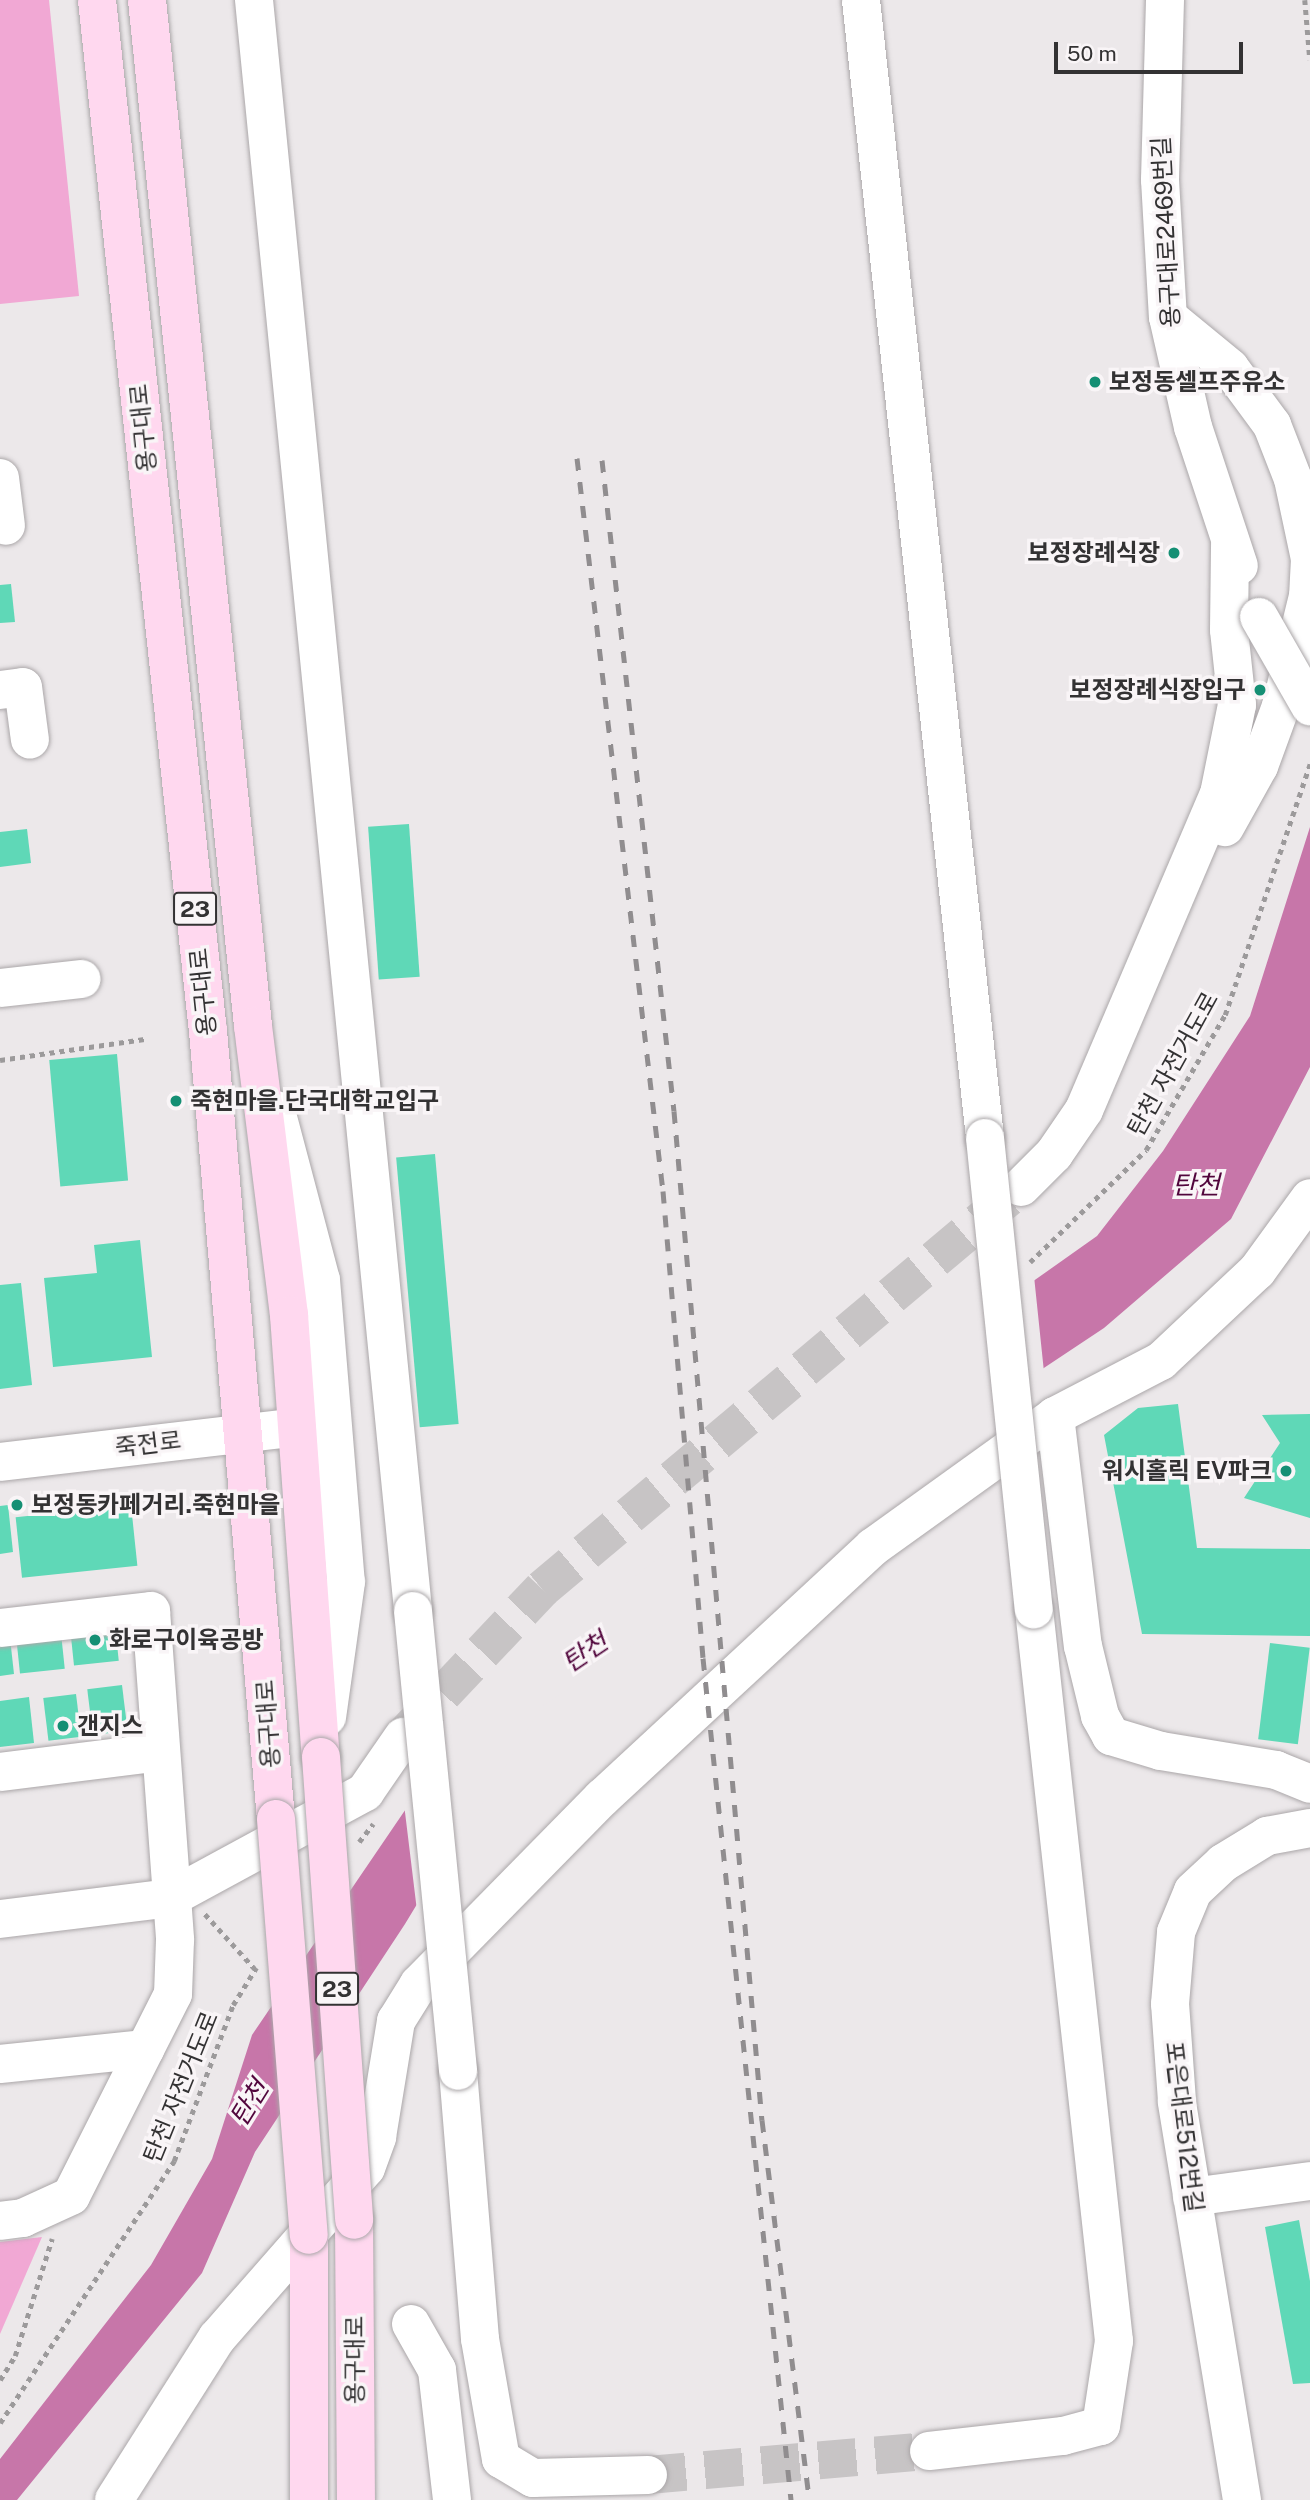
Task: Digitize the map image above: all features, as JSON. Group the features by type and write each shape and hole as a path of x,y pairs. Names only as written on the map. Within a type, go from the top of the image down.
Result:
{"main road":[{"name":"용구대로","path":"97,0 246,1433 309,2235 309,2500"},
{"name":"용구대로","path":"147,0 253,1026 289,1315 354,2220 356,2500"}],"street":[{"path":"254,0 458,2071 480,2339 501,2459 533,2479 648,2475"},
{"path":"861,0 1114,2341 1101,2426 1063,2436 929,2451"},
{"name":"용구대로2469번길","path":"1166,0 1160,180 1168,317 1193,427 1230,544 1259,617 1310,706"},
{"path":"1168,317 1230,368 1272,425 1293,479 1310,559 1308,596 1287,680 1259,766 1220,835 1189,872"},
{"path":"0,478 6,526"},
{"path":"1021,1186 1068,1137 1084,1110 1189,872 1235,734 1230,544"},
{"path":"0,690 23,687 30,740"},
{"path":"0,988 82,979"},
{"path":"253,1026 321,1280 346,1582 321,1757"},
{"path":"114,2500 217,2338 366,2168 377,2137 396,2021 419,1984 602,1798 873,1548 1055,1416 1106,1395 1161,1361 1207,1323 1257,1271 1310,1198"},
{"path":"1055,1416 1083,1646 1100,1716 1111,1736 1161,1751 1276,1770 1310,1784"},
{"name":"죽전로","path":"0,1462 296,1427"},
{"path":"0,1628 151,1611 170,1898 173,1994 71,2196 0,2221"},
{"path":"0,1919 170,1898 365,1791 403,1737"},
{"path":"0,1772 161,1752"},
{"name":"포은대로512번길","path":"1242,2500 1192,2197 1170,2004 1176,1932 1193,1891 1223,1863 1266,1836 1310,1828"},
{"path":"0,2064 145,2049"},
{"path":"1192,2197 1310,2181"},
{"path":"411,2324 437,2370 452,2500"}],"path":[{"path":"1305,0 1310,60"},
{"name":"탄천 자전거도로","path":"1030,1262 1146,1150 1226,1015 1310,764"},
{"path":"0,1060 144,1039"},
{"path":"350,1852 376,1820"},
{"path":"170,1898 197,1905 255,1969"},
{"name":"탄천 자전거도로","path":"0,2423 174,2161 233,2005 264,1959"},
{"path":"0,2380 15,2356 51,2256 54,2203"}],"shaded area":[{"path":"0,0 49,0 79,296 0,304"},
{"path":"42,2237 0,2334 0,2242"}],"water":[{"name":"탄천","path":"1310,827 1310,1067 1231,1219 1104,1328 539,1703 405,1924 255,2152 202,2273 17,2500 0,2500 0,2459 151,2265 212,2159 252,2035 478,1703 888,1384 1097,1236 1163,1151 1250,1016"}],"pier":[{"path":"1034,1276 1044,1372 542,1706 417,1911 404,1804 475,1701 886,1381"}],"building":[{"path":"11,584 15,622 0,623 0,585"},
{"path":"409,824 420,977 379,979 368,827"},
{"path":"27,829 31,863 0,867 0,832"},
{"path":"117,1054 128,1181 60,1186 49,1060"},
{"path":"435,1154 459,1424 420,1427 396,1157"},
{"path":"140,1240 152,1357 53,1367 44,1278 97,1273 94,1245"},
{"path":"21,1283 32,1385 0,1389 0,1285"},
{"path":"1178,1404 1197,1548 1310,1549 1310,1636 1142,1634 1104,1435 1138,1408"},
{"name":"워시홀릭 EV파크","path":"1310,1414 1310,1518 1244,1498 1280,1443 1262,1415"},
{"path":"8,1505 13,1552 0,1554 0,1506"},
{"path":"131,1505 137,1566 22,1578 16,1517"},
{"path":"115,1625 119,1661 74,1666 70,1630"},
{"path":"61,1633 65,1669 20,1674 16,1638"},
{"path":"10,1638 14,1674 0,1676 0,1639"},
{"path":"1270,1643 1310,1648 1298,1744 1258,1739"},
{"path":"122,1685 128,1731 93,1735 87,1689"},
{"path":"76,1694 81,1737 48,1741 43,1698"},
{"path":"29,1697 34,1743 0,1747 0,1701"},
{"path":"1299,2220 1310,2281 1310,2383 1293,2384 1265,2227"}],"tunnel":[{"path":"404,1735 542,1589 1015,1192"},
{"path":"648,2475 929,2451"}],"railway":[{"path":"577,458 663,1191 703,1658 791,2500"},
{"path":"602,460 674,1111 762,2120 809,2500"}],"place":[{"name":"보정동셀프주유소","path":"1095,382"},
{"name":"보정장례식장","path":"1174,553"},
{"name":"보정장례식장입구","path":"1260,690"},
{"name":"죽현마을.단국대학교입구","path":"176,1101"},
{"name":"워시홀릭 EV파크","path":"1286,1471"},
{"name":"보정동카페거리.죽현마을","path":"17,1505"},
{"name":"화로구이육공방","path":"95,1640"},
{"name":"갠지스","path":"63,1726"}]}
